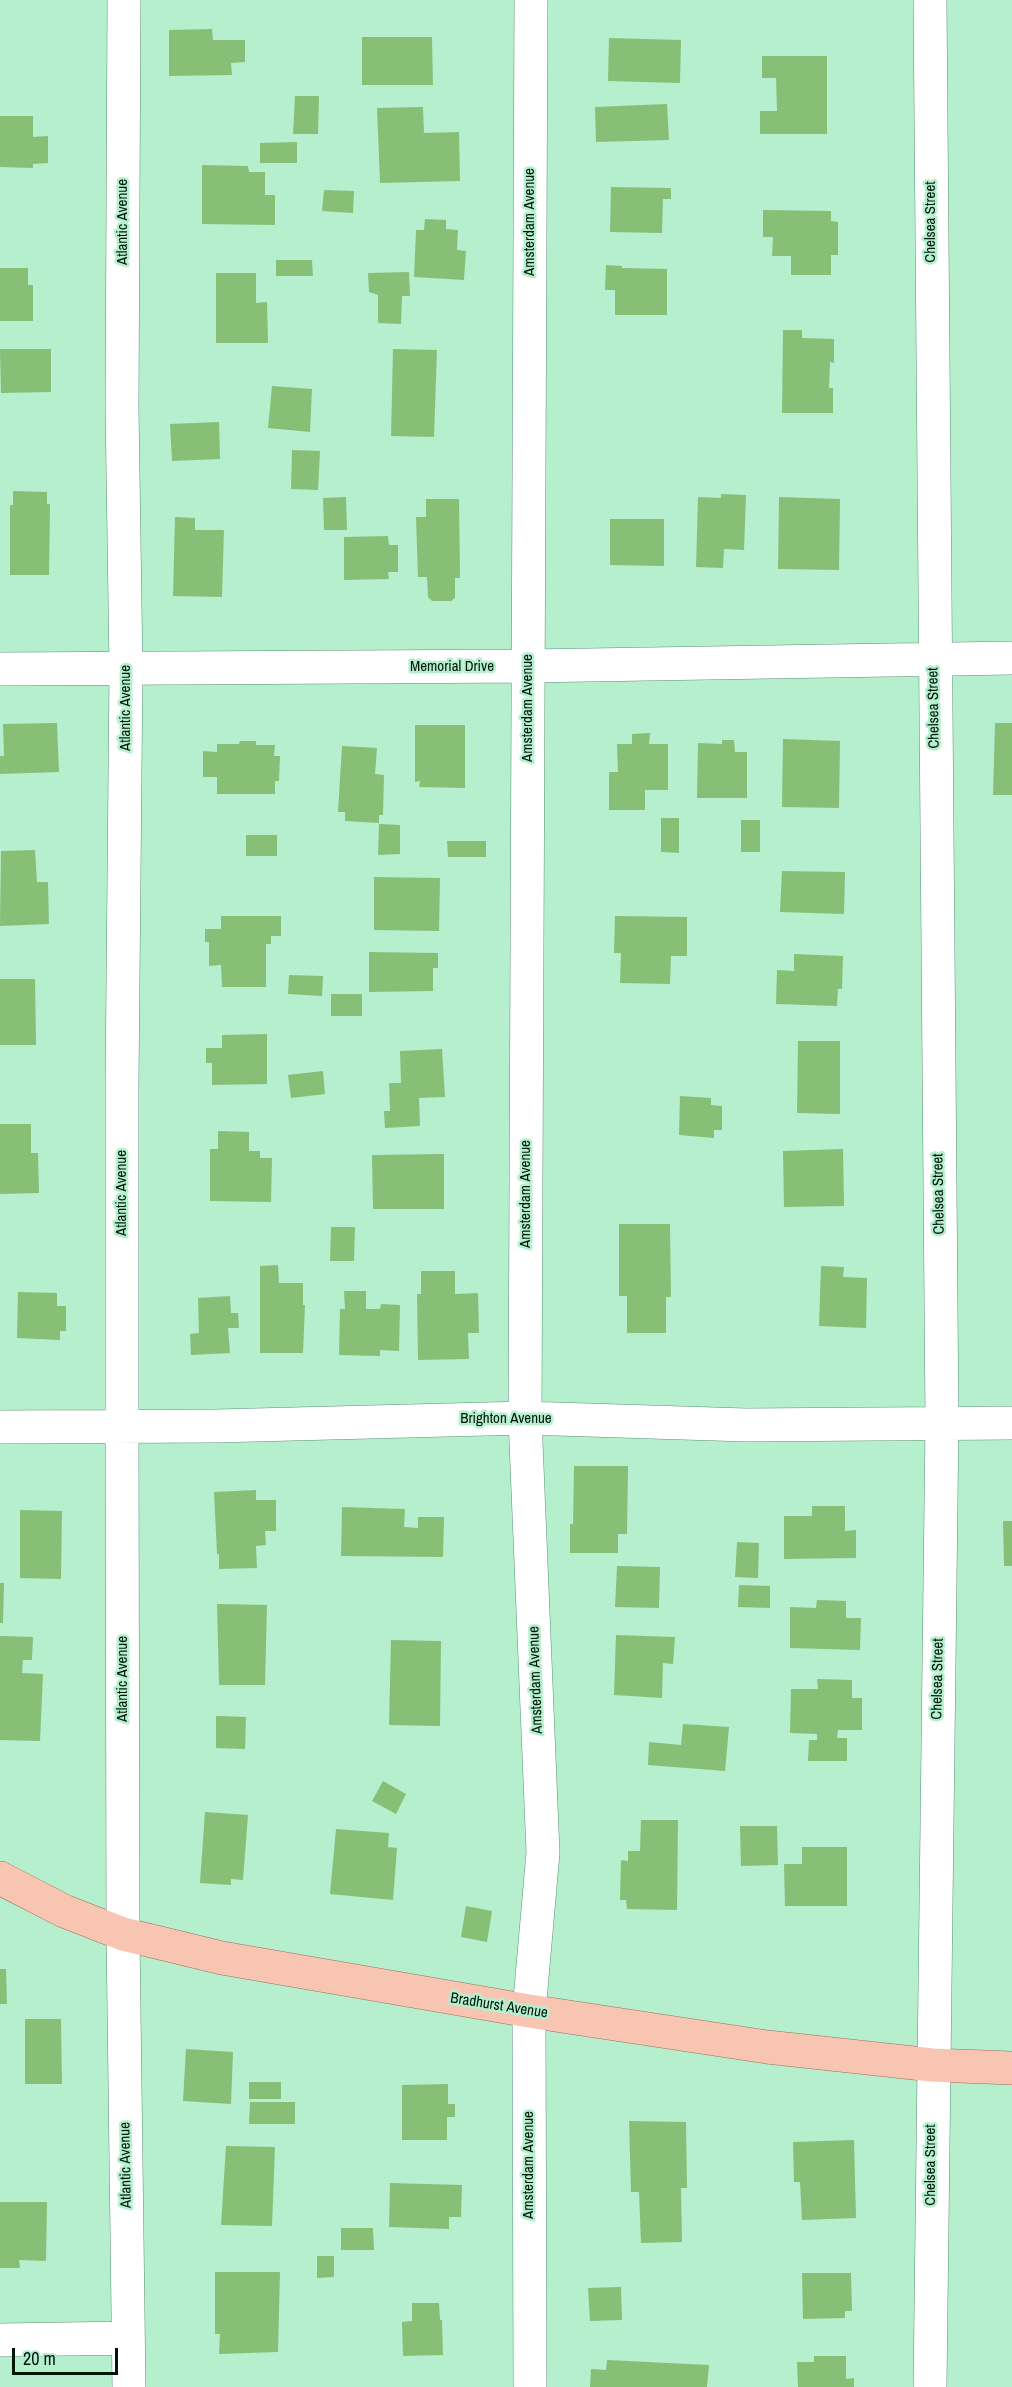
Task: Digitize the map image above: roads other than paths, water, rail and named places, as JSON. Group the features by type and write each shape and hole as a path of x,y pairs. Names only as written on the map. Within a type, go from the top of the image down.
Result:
{"main road":[{"name":"Bradhurst Avenue","path":"0,1878 64,1911 123,1934 222,1958 529,2011 767,2047 932,2065 1012,2068"}],"street":[{"name":"Atlantic Avenue","path":"124,0 122,408 126,669 122,1084 123,1934 129,2387"},
{"name":"Amsterdam Avenue","path":"530,2387 529,2011 543,1852 525,1418 531,0"},
{"name":"Chelsea Street","path":"930,0 942,1422 932,2065 930,2387"},
{"name":"Memorial Drive","path":"0,669 528,666 1012,658"},
{"name":"Brighton Avenue","path":"0,1427 122,1427 525,1418 746,1425 1012,1423"},
{"path":"0,2340 128,2338"}]}
